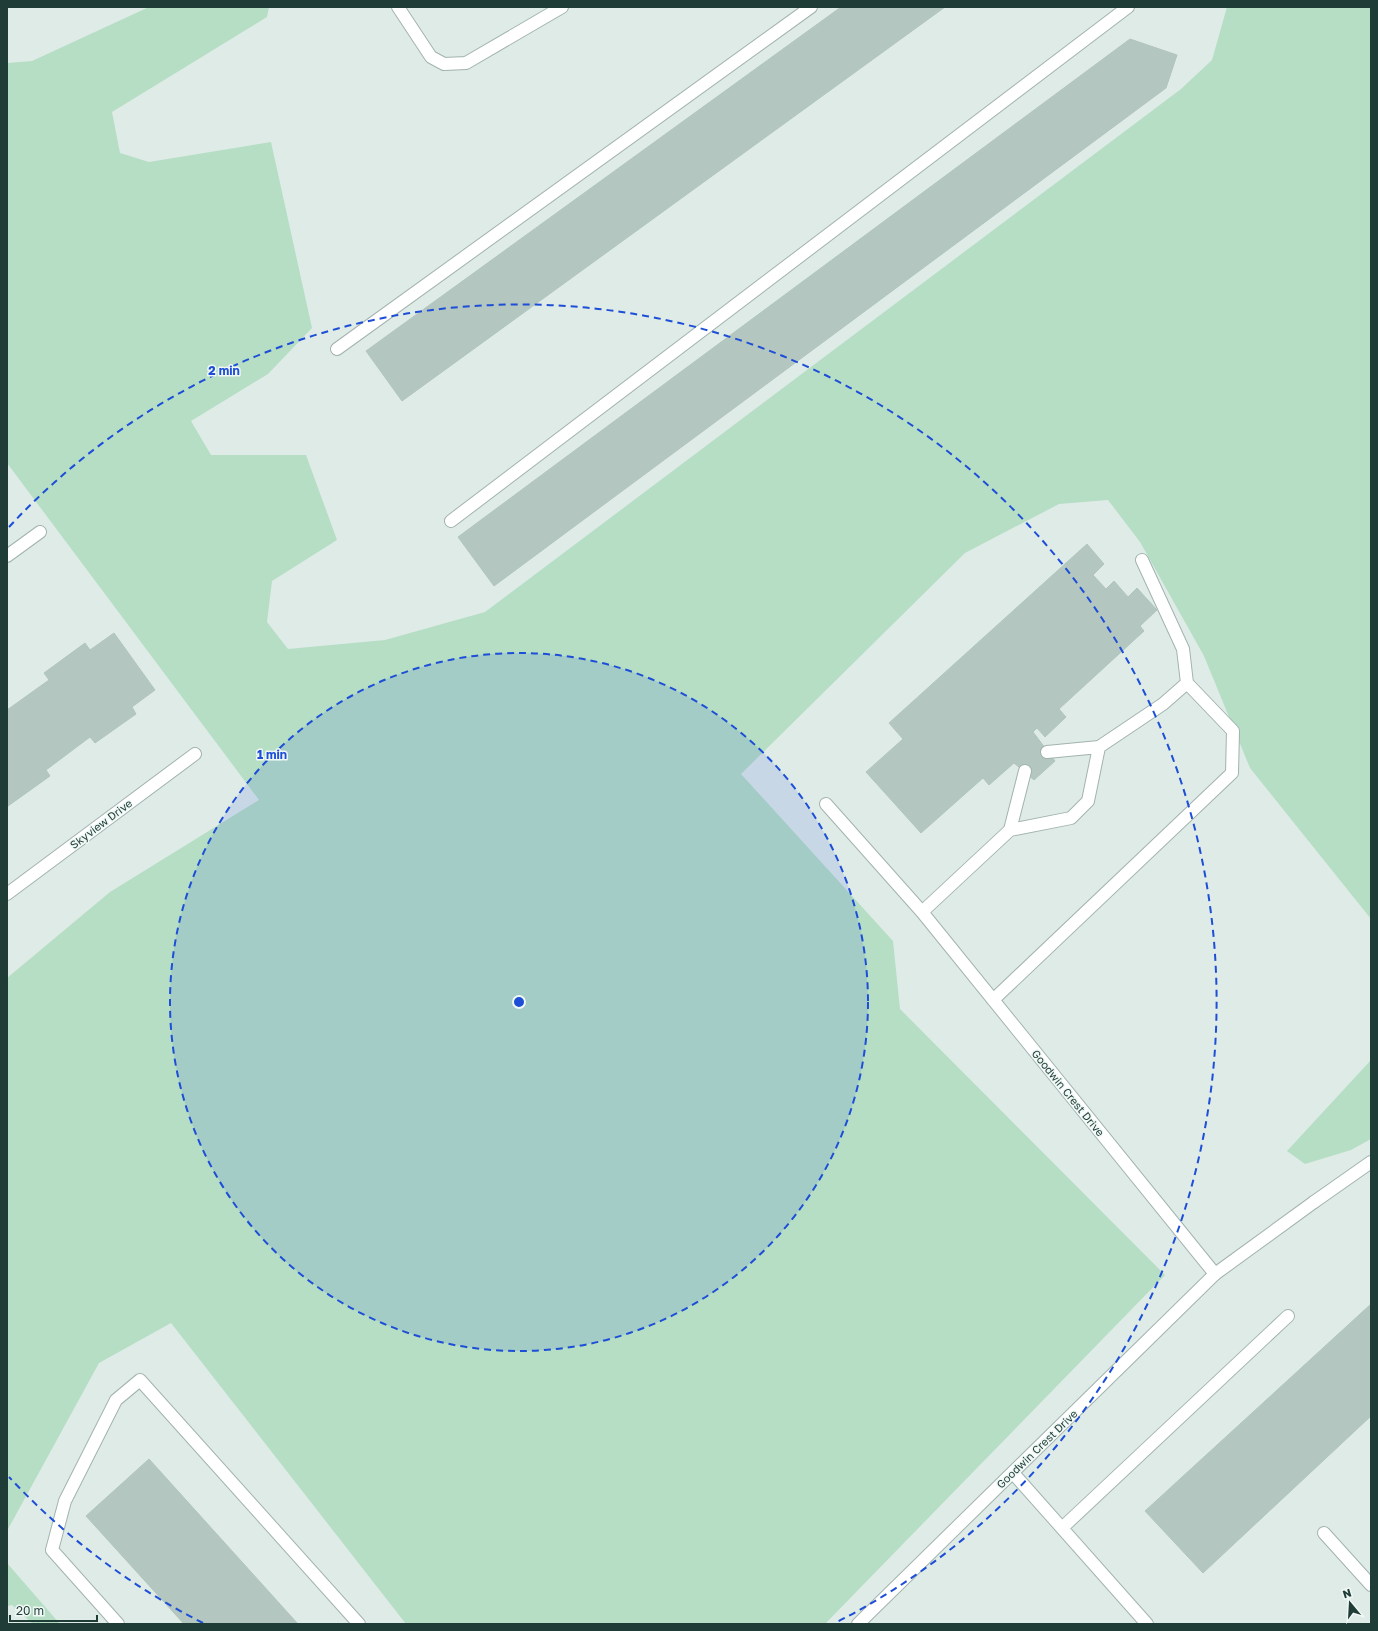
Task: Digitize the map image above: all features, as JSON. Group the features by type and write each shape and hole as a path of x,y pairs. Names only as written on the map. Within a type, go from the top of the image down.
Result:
{"street":[{"path":"398,7 431,57 444,64 466,63 562,7"},
{"path":"338,350 811,7"},
{"path":"451,521 1128,7"},
{"path":"7,556 40,532"},
{"path":"993,1000 1232,773 1233,731 1187,683 1184,649 1142,560"},
{"path":"1047,752 1099,747 1163,704 1187,683"},
{"path":"922,912 1010,830 1071,818 1088,801 1099,747"},
{"name":"Skyview Drive","path":"7,894 195,754"},
{"path":"1010,830 1025,771"},
{"name":"Goodwin Crest Drive","path":"826,804 922,912 1215,1274"},
{"name":"Goodwin Crest Drive","path":"858,1624 1215,1274 1371,1162"},
{"path":"1062,1528 1288,1316"},
{"path":"118,1624 52,1550 65,1501 116,1400 140,1380 359,1624"},
{"path":"1012,1473 1147,1624"},
{"path":"1324,1533 1371,1585"}],"green space":[{"path":"149,7 269,7 267,17 112,112 120,153 149,162 271,142 312,328 268,374 191,421 211,455 306,455 337,540 272,581 267,622 288,649 385,640 485,612 1181,89 1212,60 1227,7 1371,7 1371,919 1250,768 1204,656 1140,542 1108,500 1059,504 965,553 741,774 893,941 900,1009 1165,1275 825,1624 406,1624 171,1323 99,1363 7,1531 7,978 110,892 259,800 7,463 7,63 32,61"},
{"path":"1371,1060 1371,1139 1351,1150 1305,1164 1287,1151"},
{"path":"7,1563 60,1624 33,1624 12,1605 7,1606"}],"building":[{"path":"841,7 945,7 402,401 366,351"},
{"path":"1130,39 1177,55 1166,88 494,586 458,537"},
{"path":"1087,544 1104,564 1093,575 1106,589 1114,581 1128,597 1137,588 1157,610 1140,626 1144,631 1059,709 1066,717 1045,737 1037,728 1033,732 1055,761 1034,780 1014,763 989,785 983,778 921,833 866,772 903,739 889,723"},
{"path":"114,633 155,690 132,707 136,714 95,743 90,737 46,770 50,776 8,806 7,710 49,680 44,673 85,643 90,650"},
{"path":"1371,1304 1371,1416 1203,1573 1145,1511"},
{"path":"149,1459 298,1624 184,1624 86,1516"}]}
